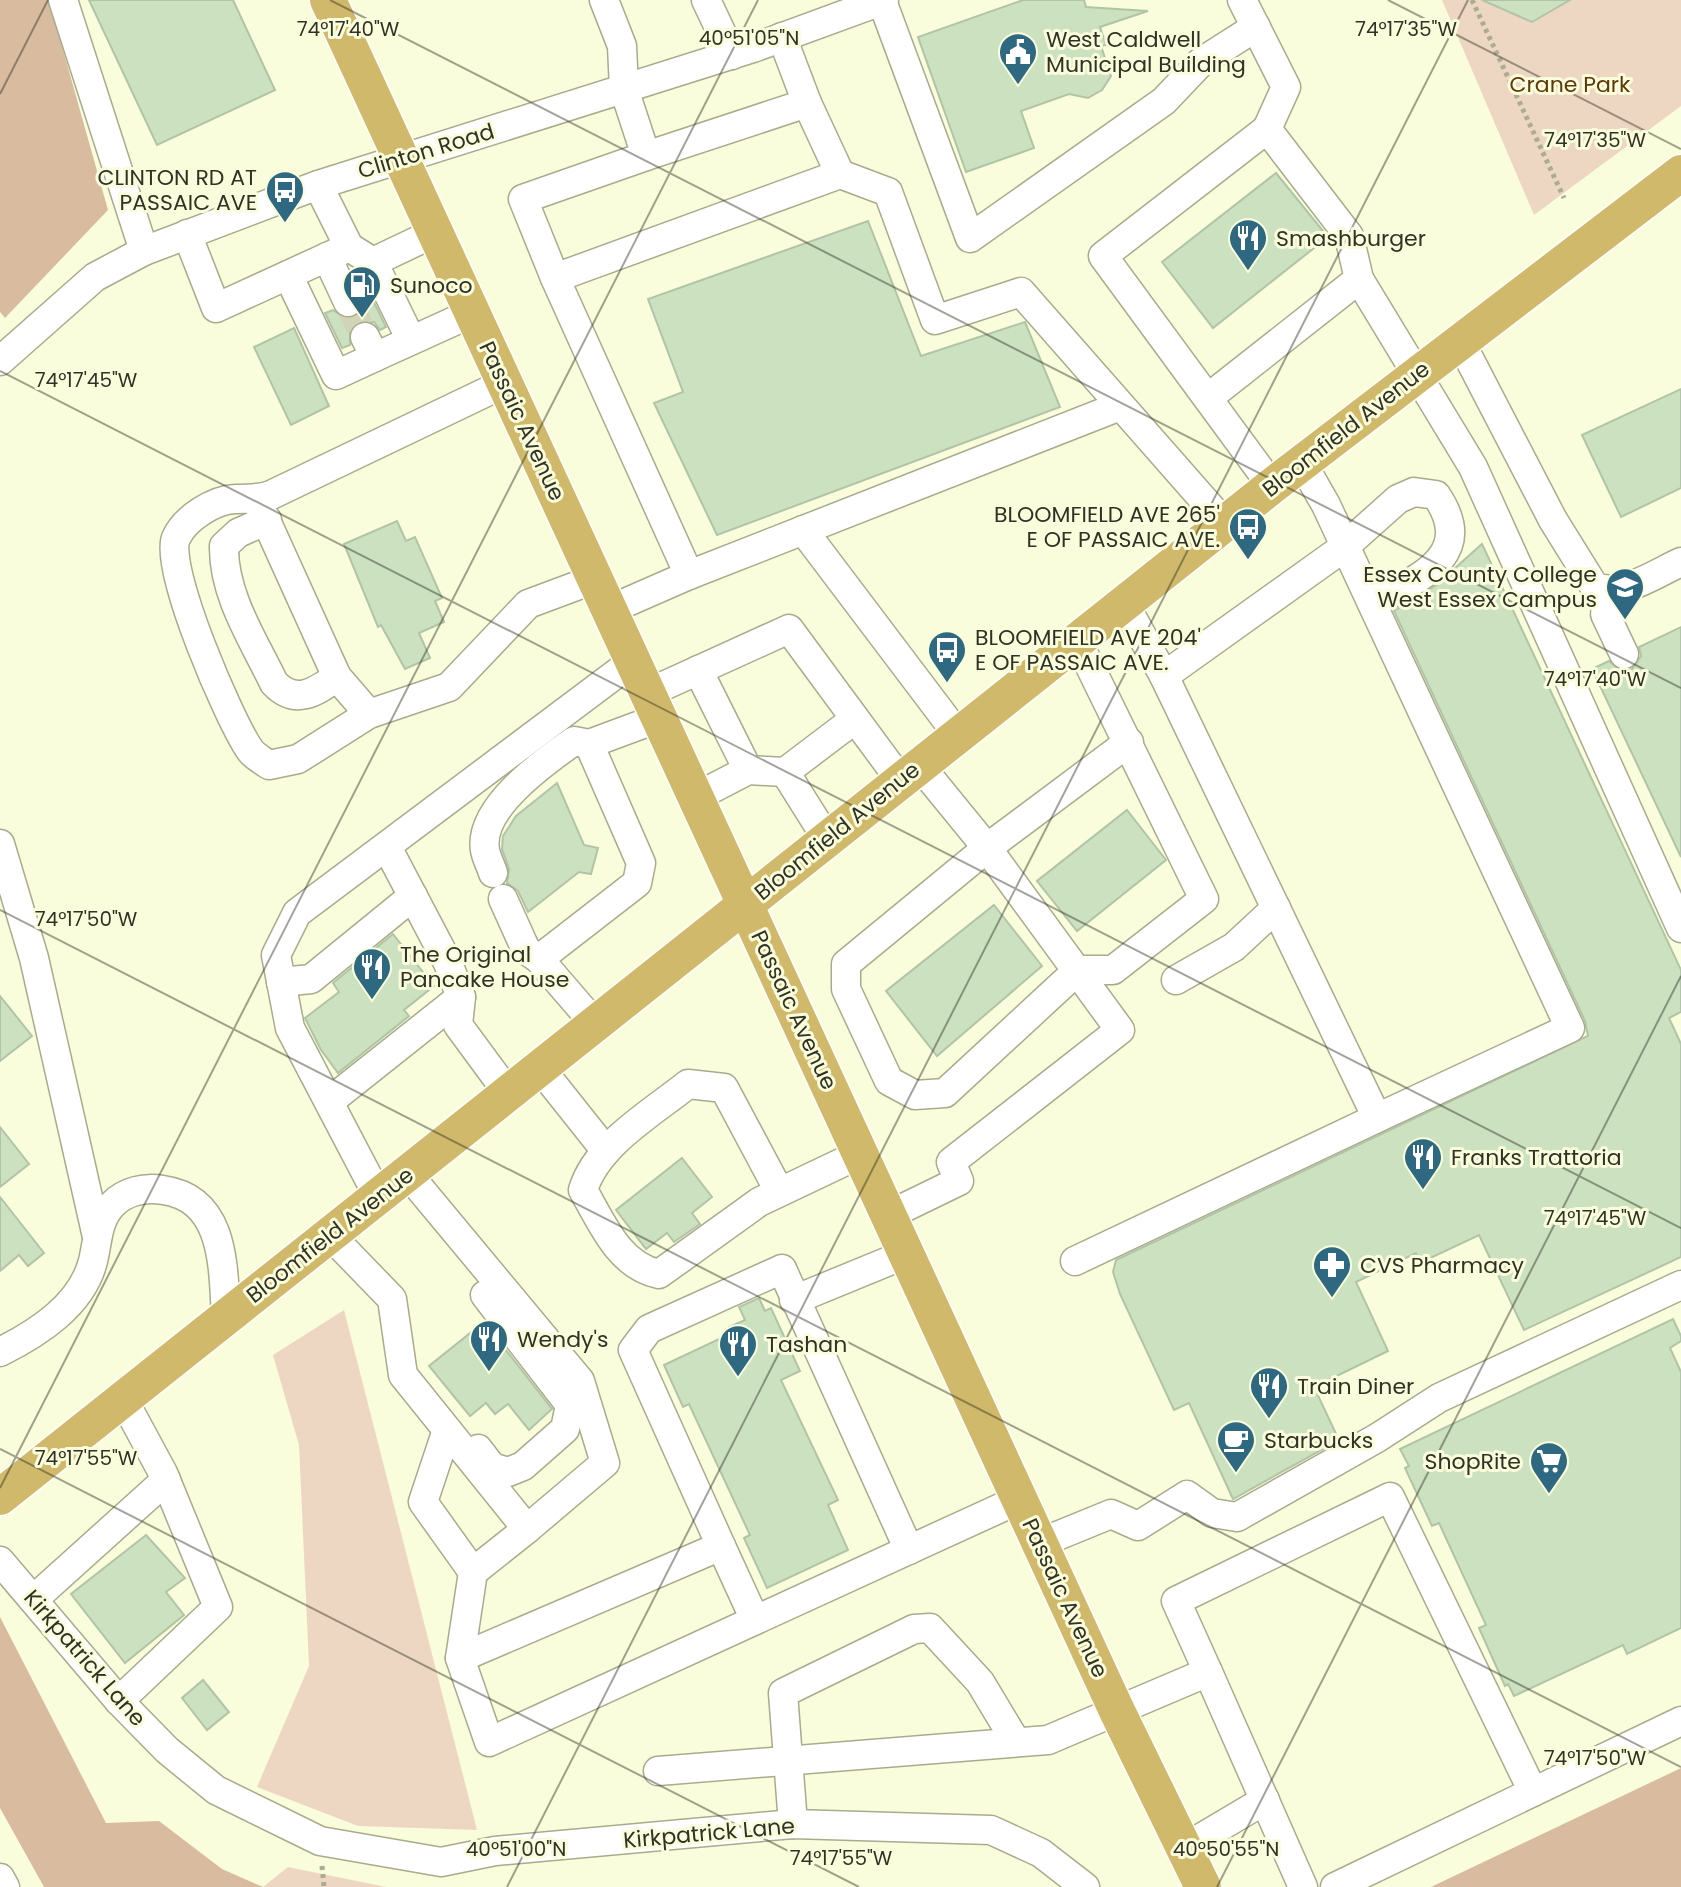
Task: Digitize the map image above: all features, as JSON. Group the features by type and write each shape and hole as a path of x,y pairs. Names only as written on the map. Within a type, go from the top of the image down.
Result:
{"main road":[{"name":"Passaic Avenue","path":"328,0 1117,1711 1203,1887"},
{"name":"Bloomfield Avenue","path":"0,1497 1272,486 1681,173"}],"street":[{"path":"63,0 144,251"},
{"path":"604,0 622,46 624,89 646,156"},
{"path":"706,0 732,55"},
{"path":"883,0 970,238 1164,101 1201,62 1256,27"},
{"name":"Clinton Road","path":"0,361 95,277 144,251 318,185 732,55 883,0"},
{"path":"1242,0 1286,87 1267,129 1103,256 1272,486"},
{"path":"782,37 807,103 840,174"},
{"path":"689,575 555,278 523,199 807,103"},
{"path":"1267,129 1349,236 1359,279 1473,467 1681,928"},
{"path":"555,278 840,174 888,192 935,320 1021,292 1225,524"},
{"path":"318,185 338,252 348,302"},
{"path":"187,234 216,308 338,252 373,262 434,233"},
{"path":"373,262 411,340"},
{"path":"288,275 336,375 370,347 411,340 472,313"},
{"path":"1208,398 1359,279"},
{"path":"1460,341 1586,577 1618,606 1631,651"},
{"path":"337,677 310,695 297,697 284,693 274,683 229,587 223,567 224,546 262,510 505,383"},
{"path":"369,714 337,677 262,510 233,499 217,503 186,524 175,540 174,558 183,598 248,748 269,765 290,762 369,714 449,687 528,604 602,595 689,575 1120,406"},
{"path":"1075,1261 1570,1028 1372,603 1343,548 1326,505 1302,463"},
{"path":"1164,676 1343,548 1398,499 1414,492 1436,495 1446,510 1453,539 1444,556 1406,586 1372,603"},
{"path":"803,530 958,735"},
{"path":"1607,596 1679,568"},
{"path":"1124,603 1164,676 1377,1118"},
{"path":"595,1024 539,959 526,950 484,848 489,826 504,800 540,764 574,741 589,744 653,706 698,670 789,629 855,719 987,848 1120,1030 951,1162 959,1181 889,1215"},
{"path":"1077,640 1129,742 1204,899 1113,970 1078,970 945,1093 915,1095 889,1081 846,989 846,964 987,848 1129,742"},
{"path":"378,1196 290,1028 276,955 297,913 633,661"},
{"path":"698,670 748,770"},
{"path":"696,797 748,770 785,772 855,719"},
{"path":"539,959 637,883 641,863 589,744"},
{"path":"785,772 827,839"},
{"path":"387,847 448,963 461,997 458,1025 508,1093"},
{"path":"1,853 34,958 97,1237"},
{"path":"281,982 311,979 413,896"},
{"path":"1176,980 1234,947 1276,908"},
{"path":"330,1101 461,997"},
{"path":"540,1068 606,1151"},
{"path":"769,1196 724,1088 688,1084 606,1151 589,1170 583,1190 624,1257 640,1270 659,1274 769,1196 860,1154"},
{"path":"407,1173 580,1381 605,1463 473,1572 460,1658 489,1742 1020,1499"},
{"path":"0,1352 24,1340 82,1290 94,1258 97,1237 113,1204 132,1192 154,1188 191,1199 202,1209 216,1231 223,1260 226,1318"},
{"path":"400,1351 492,1467 508,1472 523,1466 565,1429 570,1405 488,1300 448,1223"},
{"path":"330,1235 392,1299 403,1375 527,1529"},
{"path":"794,1300 906,1254"},
{"path":"755,1620 633,1350 649,1329 782,1269 909,1550"},
{"path":"1040,1543 1111,1514 1138,1526 1187,1495 1212,1513 1237,1517 1377,1438 1439,1398 1681,1285"},
{"path":"119,1701 218,1607 166,1480 123,1399"},
{"path":"447,1430 423,1502 473,1572"},
{"path":"34,1599 166,1480"},
{"path":"1303,1887 1176,1601 1390,1497 1533,1792"},
{"path":"460,1658 721,1546"},
{"name":"Kirkpatrick Lane","path":"0,1561 119,1701 167,1750 216,1790 299,1834 393,1856 441,1862 495,1851 793,1824 991,1830 1041,1853 1085,1887"},
{"path":"793,1824 785,1761 783,1693 914,1629 930,1628 980,1682 1016,1742"},
{"path":"658,1771 1048,1740 1208,1672"},
{"path":"1335,1887 1681,1721"},
{"path":"1184,1848 1265,1800"},
{"path":"0,1878 5,1887"}],"path":[{"path":"1472,0 1564,198"}],"green space":[{"name":"Crane Park","path":"1442,0 1681,0 1681,106 1534,215"},
{"path":"344,1310 477,1830 358,1826 257,1787 309,1666 299,1445 273,1355"},
{"path":"288,1867 386,1887 263,1887"}],"shaded area":[{"path":"0,0 49,0 108,210 5,318 0,312"},
{"path":"0,1617 106,1823 159,1821 222,1869 263,1887 44,1887 0,1808"},
{"path":"1681,1768 1681,1887 1431,1887"}],"building":[{"path":"89,0 233,0 275,90 157,145"},
{"name":"West Caldwell Municipal Building","path":"1023,0 1084,0 1086,7 1148,11 1100,27 1106,45 1101,46 1111,76 1102,90 1088,98 1069,94 1021,111 1034,148 966,172 918,37"},
{"path":"1482,0 1570,0 1532,22"},
{"path":"1276,173 1328,237 1213,328 1162,262"},
{"path":"868,221 921,356 1025,322 1060,407 717,535 654,403 683,392 648,299"},
{"path":"369,292 386,327 380,330 374,322 358,322 350,328 350,345 342,348 325,313 333,310 346,319 356,317 365,304 363,295"},
{"path":"294,328 329,406 291,425 254,347"},
{"path":"1681,389 1681,488 1621,517 1582,435"},
{"path":"397,521 406,541 415,537 442,598 435,601 444,622 419,633 430,658 405,669 381,625 378,627 344,544"},
{"path":"1482,544 1681,970 1681,1012 1669,1018 1681,1044 1681,1257 1524,1330 1479,1235 1420,1263 1416,1253 1356,1282 1388,1351 1314,1387 1339,1440 1233,1499 1189,1403 1174,1410 1120,1294 1113,1272 1116,1260 1588,1036 1585,1021 1394,611 1435,586"},
{"path":"1681,627 1681,857 1592,669 1609,661 1622,671 1632,669 1641,656 1639,647"},
{"path":"557,783 584,845 598,848 591,874 579,872 528,912 518,891 507,883 509,869 502,849 503,836 516,816"},
{"path":"1127,810 1166,860 1077,931 1037,881"},
{"path":"994,905 1042,966 937,1056 886,991"},
{"name":"The Original Pancake House","path":"393,934 434,986 404,1010 409,1016 338,1073 321,1050 305,1018 339,992 333,983"},
{"path":"0,996 32,1036 0,1061"},
{"path":"0,1127 29,1164 0,1187"},
{"path":"682,1158 712,1197 692,1213 700,1224 674,1242 667,1233 646,1249 616,1210"},
{"path":"0,1197 44,1253 28,1266 19,1255 0,1271"},
{"path":"759,1298 765,1311 771,1308 800,1371 781,1380 838,1500 828,1505 848,1550 767,1588 744,1538 750,1535 689,1404 683,1407 664,1365 732,1333 729,1327 745,1320 739,1307"},
{"name":"ShopRite","path":"1673,1319 1681,1336 1681,1341 1670,1348 1681,1372 1681,1628 1627,1654 1623,1645 1514,1696 1508,1684 1505,1686 1479,1628 1486,1625 1439,1523 1432,1526 1405,1468 1409,1466 1400,1449"},
{"name":"Wendy's","path":"484,1322 552,1409 529,1430 508,1404 495,1414 486,1403 470,1416 429,1366"},
{"path":"146,1535 185,1578 166,1592 184,1615 125,1663 71,1594"},
{"path":"203,1680 229,1712 207,1730 182,1698"}],"tunnel":[{"path":"348,302 365,337"}],"place":[{"name":"West Caldwell Municipal Building","path":"1018,86"},
{"name":"CLINTON RD AT PASSAIC AVE","path":"285,224"},
{"name":"Smashburger","path":"1248,272"},
{"name":"Sunoco","path":"362,319"},
{"name":"BLOOMFIELD AVE 265' E OF PASSAIC AVE.","path":"1248,561"},
{"name":"Essex County College West Essex Campus","path":"1625,621"},
{"name":"BLOOMFIELD AVE 204' E OF PASSAIC AVE.","path":"947,684"},
{"name":"The Original Pancake House","path":"372,1001"},
{"name":"Franks Trattoria","path":"1423,1191"},
{"name":"CVS Pharmacy","path":"1332,1299"},
{"name":"Wendy's","path":"489,1373"},
{"name":"Tashan","path":"738,1378"},
{"name":"Train Diner","path":"1269,1420"},
{"name":"Starbucks","path":"1236,1474"},
{"name":"ShopRite","path":"1549,1495"}]}
